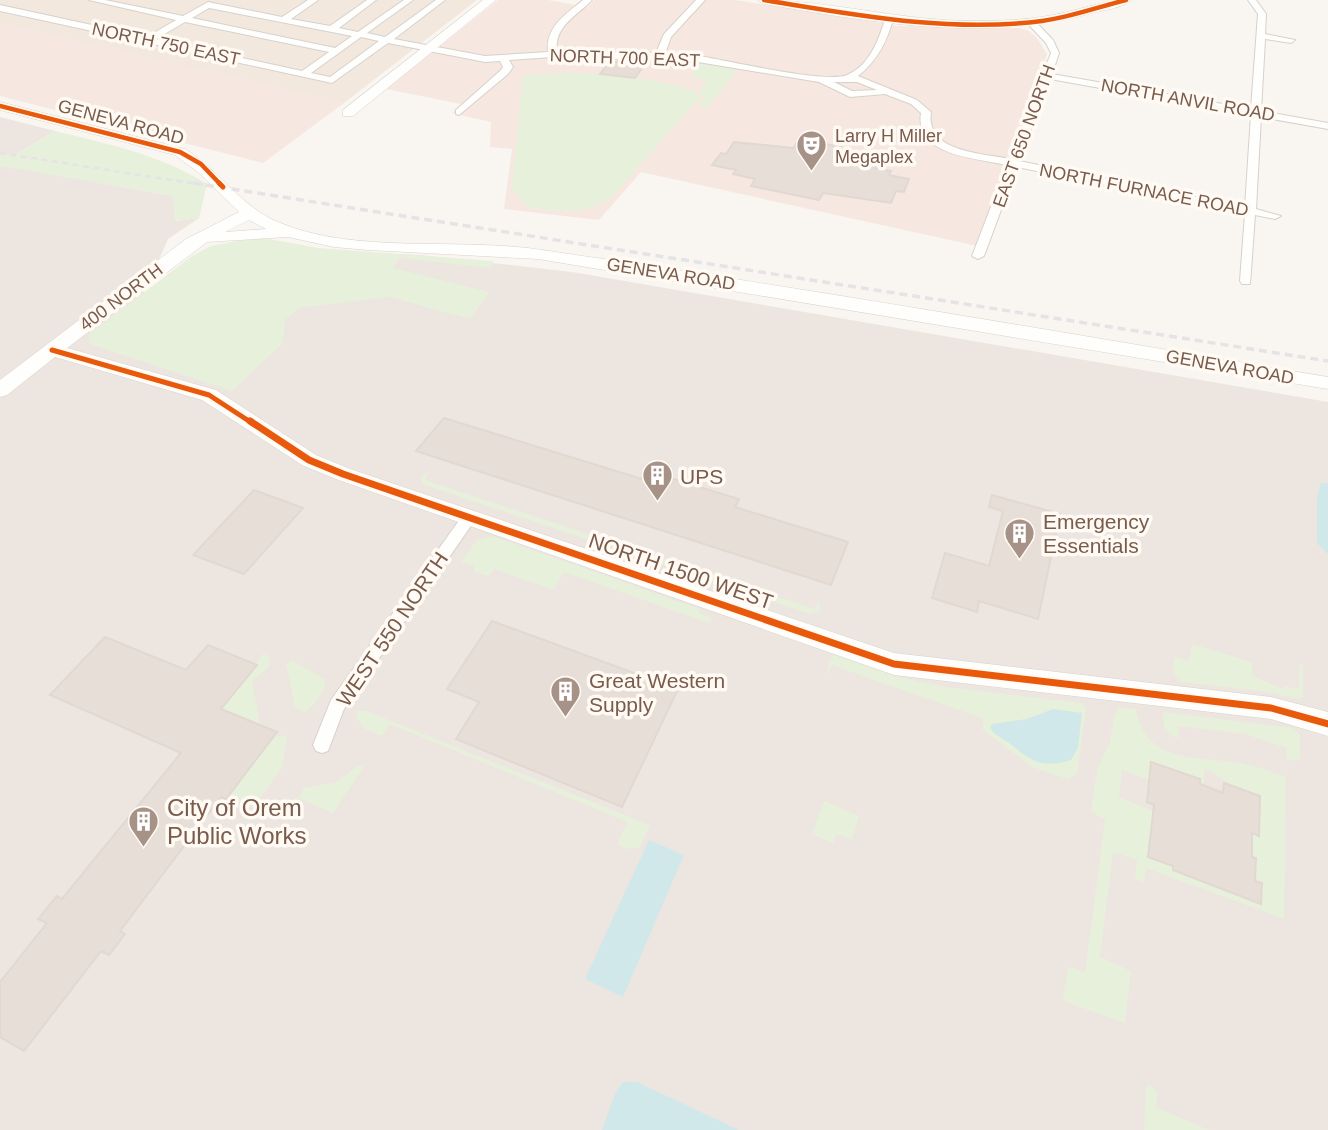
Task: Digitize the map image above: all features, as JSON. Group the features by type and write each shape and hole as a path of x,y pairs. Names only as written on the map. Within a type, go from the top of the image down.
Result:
{"main road":[{"path":"348,113 490,0"},
{"path":"764,0 936,24 1043,21 1126,0"},
{"name":"GENEVA ROAD","path":"0,106 180,152 201,164 248,214 294,233 337,242 461,246 533,253 858,303 1328,383"},
{"path":"192,243 215,223 223,202 223,187"},
{"name":"400 NORTH","path":"0,390 192,243 248,214"},
{"path":"192,243 224,235 294,233"},
{"name":"NORTH 1500 WEST","path":"52,350 209,395 309,460 894,664 1271,708 1328,723"}],"street":[{"path":"93,0 338,51"},
{"path":"283,20 314,0"},
{"path":"330,30 372,0"},
{"path":"303,74 409,0"},
{"path":"386,41 441,0"},
{"path":"552,54 550,43 554,31 588,0"},
{"path":"660,56 667,36 701,0"},
{"path":"1246,281 1248,211 1262,14 1252,0"},
{"name":"NORTH 700 EAST","path":"184,19 208,5 485,59 552,54 660,56 698,59 822,80"},
{"name":"NORTH 750 EAST","path":"0,8 332,80 386,41"},
{"path":"148,40 184,19"},
{"path":"840,91 836,86 863,71 884,38 889,19"},
{"name":"EAST 650 NORTH","path":"978,256 1055,53 1050,42 1030,21"},
{"path":"1260,36 1291,40"},
{"path":"459,112 505,72 508,67 504,59"},
{"path":"863,71 867,87"},
{"name":"NORTH ANVIL ROAD","path":"1047,76 1328,125"},
{"path":"822,80 845,79 914,102 926,112 925,129 940,145 1014,164"},
{"path":"822,80 850,94 867,87"},
{"name":"NORTH FURNACE ROAD","path":"1014,164 1275,216"},
{"name":"WEST 550 NORTH","path":"322,745 337,705 470,516"}],"shaded area":[{"path":"0,0 477,0 344,103 0,24"},
{"path":"498,0 548,0 587,7 595,0 735,0 899,26 1020,28 1037,38 1047,54 977,246 641,172 599,220 504,209 512,149 490,147 491,122 452,113 461,104 386,89"},
{"path":"0,24 344,103 263,163 0,96"},
{"path":"0,117 55,131 16,154 95,182 173,196 175,221 199,218 168,239 134,315 333,251 420,255 572,272 1328,402 1328,1130 0,1130"}],"green space":[{"path":"699,64 739,68 707,108 698,106 704,98 700,97 613,196 582,210 562,211 528,208 512,190 523,75 569,73 633,77 698,92 695,94 698,96 703,93 700,89 707,80 690,76"},
{"path":"55,131 153,158 207,184 199,218 175,221 173,197 163,194 0,166 0,153 15,155"},
{"path":"258,237 318,248 493,261 491,268 400,258 393,268 489,292 470,319 389,297 299,308 285,320 283,343 232,391 90,344 88,335 192,256 211,246"},
{"path":"428,472 425,480 815,609 819,600 820,611 810,614 422,484 421,476"},
{"path":"492,536 700,609 699,613 712,618 709,623 564,572 554,590 494,569 489,576 474,572 474,566 461,562 476,541"},
{"path":"1192,644 1252,662 1252,676 1283,689 1284,686 1298,689 1300,663 1303,665 1303,697 1298,699 1262,691 1180,682 1173,673 1174,657 1189,661"},
{"path":"263,654 269,656 269,667 252,681 260,725 221,709"},
{"path":"834,655 895,676 945,687 1082,703 1086,708 1077,774 1068,779 1032,767 982,729 984,719 832,665 826,677 830,659"},
{"path":"291,660 325,679 319,698 304,712 295,708 286,664"},
{"path":"1119,707 1136,709 1142,728 1152,742 1165,750 1180,755 1249,765 1286,777 1284,919 1146,868 1144,883 1135,879 1137,860 1113,852 1100,957 1131,971 1125,1023 1066,1002 1063,997 1068,969 1071,967 1085,972 1105,820 1091,811 1097,769 1110,742 1114,715","holes":["1152,762 1200,779 1203,786 1205,768 1235,787 1260,796 1259,835 1252,833 1252,857 1256,859 1255,881 1262,883 1261,903 1236,894 1236,889 1225,889 1173,870 1173,866 1149,857 1153,811 1119,797 1122,770 1149,780"]},
{"path":"357,711 366,711 650,825 640,847 629,849 620,846 618,842 627,822 390,724 382,736 363,728 356,716"},
{"path":"1163,712 1293,728 1300,735 1300,759 1286,761 1287,748 1245,734 1177,726 1180,737 1174,737 1164,729"},
{"path":"287,735 283,766 253,808 234,799 226,799 275,737"},
{"path":"365,765 333,813 298,798 304,788 336,782 356,767"},
{"path":"824,801 859,816 852,840 837,834 833,843 812,834"},
{"path":"1150,1085 1157,1092 1156,1107 1209,1130 1144,1130 1146,1087"}],"water":[{"path":"1321,483 1328,483 1328,554 1317,543 1317,497"},
{"path":"1053,709 1082,713 1078,748 1071,760 1046,764 1033,760 990,728 992,724 1027,719"},
{"path":"649,840 684,855 623,997 585,979"},
{"path":"623,1082 637,1082 739,1130 602,1130 615,1094"}],"building":[{"path":"609,62 645,64 635,78 600,74"},
{"name":"Larry H Miller Megaplex","path":"804,140 841,147 839,151 850,153 847,159 876,165 874,168 891,171 889,175 909,179 904,192 896,191 891,203 823,193 819,200 751,186 755,179 733,174 736,170 712,165 721,153 726,154 734,142 793,148"},
{"name":"UPS","path":"444,418 642,479 647,471 739,499 735,507 848,542 831,585 416,451"},
{"path":"254,490 303,508 244,574 193,555"},
{"name":"Emergency Essentials","path":"992,495 1060,514 1038,619 979,601 977,612 932,598 945,553 989,566 1003,511 989,507"},
{"name":"Great Western Supply","path":"492,621 678,689 622,807 456,739 479,702 447,689"},
{"name":"City of Orem Public Works","path":"105,637 186,670 208,645 257,665 221,709 277,732 226,799 221,797 120,931 125,934 109,955 101,951 24,1051 0,1037 0,982 47,923 38,919 57,896 62,899 181,753 50,695"},
{"path":"1151,762 1200,779 1200,784 1223,793 1224,783 1260,796 1259,836 1252,833 1252,857 1256,858 1255,881 1262,883 1261,904 1173,870 1173,866 1148,857 1154,805 1147,802"}],"railway":[{"path":"0,153 204,185"},
{"path":"193,183 1328,361"}],"cycle path":[{"path":"764,0 903,21 972,25 1042,21 1126,0"},
{"path":"0,106 180,152 201,164 223,187"},
{"path":"52,350 209,395 309,460 343,474 894,664 1271,708 1328,724"}],"place":[{"name":"Larry H Miller Megaplex","path":"812,173"},
{"name":"UPS","path":"657,503"},
{"name":"Emergency Essentials","path":"1020,560"},
{"name":"Great Western Supply","path":"566,719"},
{"name":"City of Orem Public Works","path":"144,848"}]}
